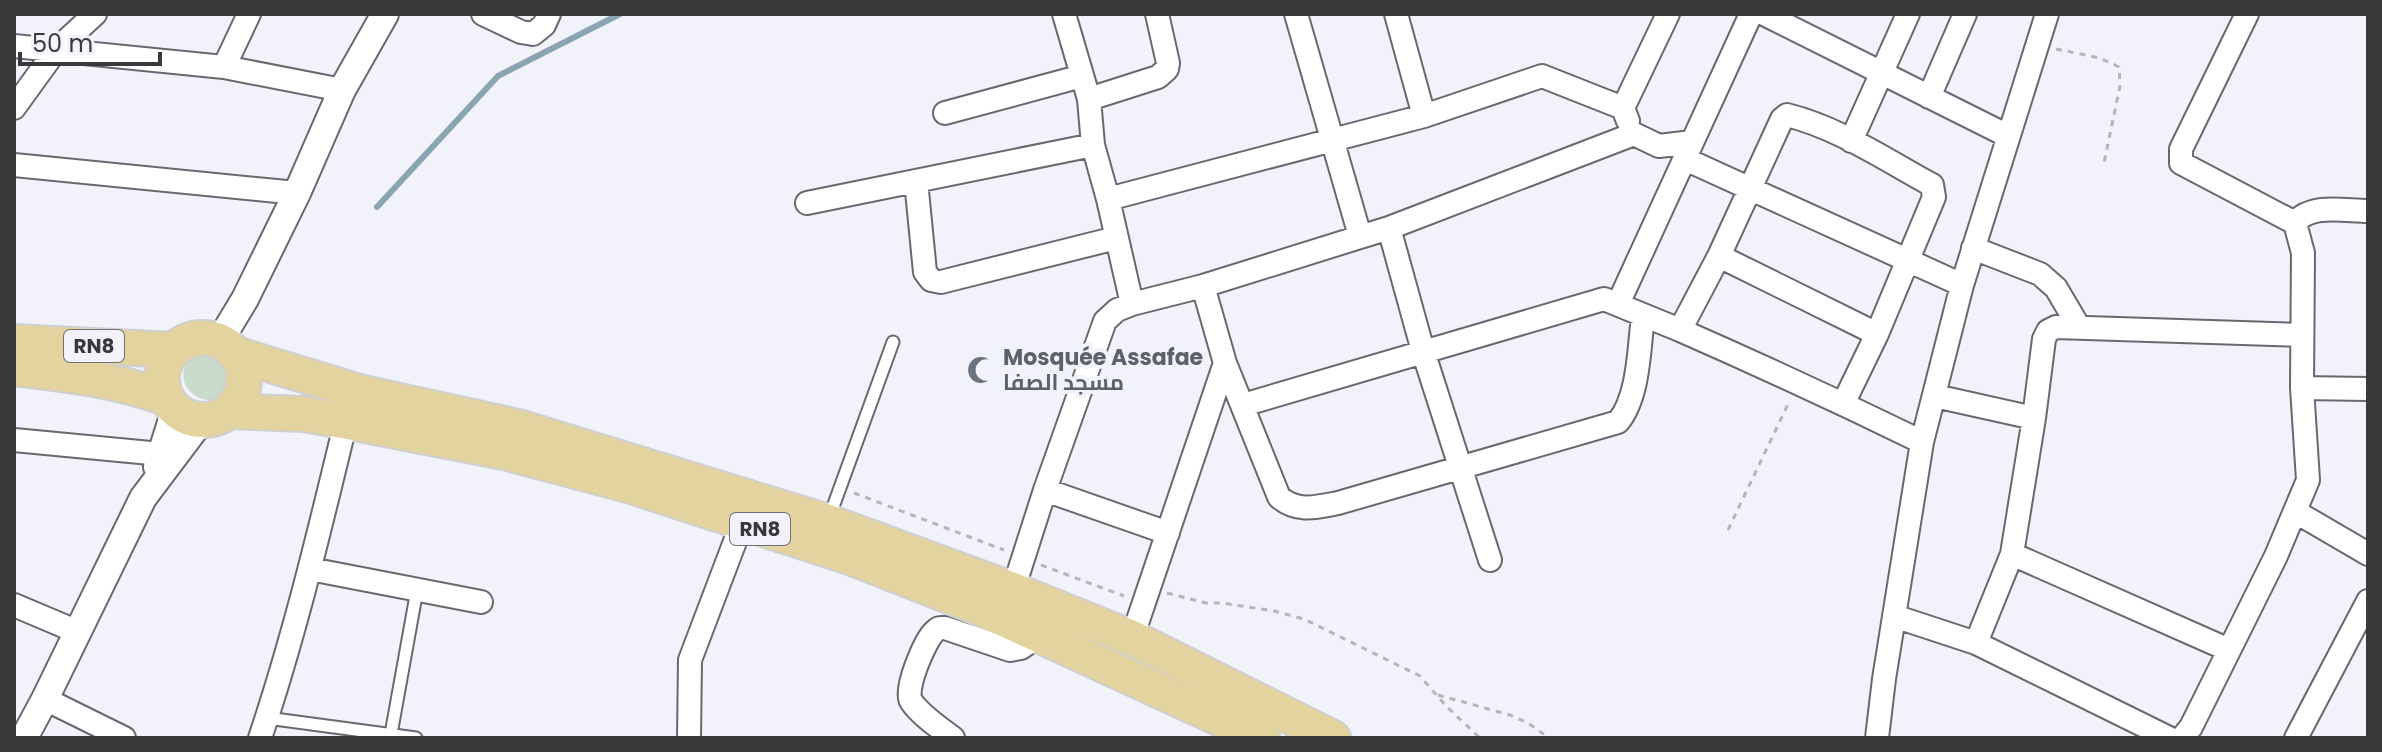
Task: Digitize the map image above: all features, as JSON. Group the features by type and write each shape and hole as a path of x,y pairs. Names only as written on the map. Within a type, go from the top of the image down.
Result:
{"main road":[{"name":"RN8","path":"14,342 175,350 184,343 208,339 359,392 518,427 828,522 1013,590 1132,638 1333,738"},
{"path":"175,350 167,360 162,385 193,410 238,401 243,390 242,365 227,348"},
{"name":"RN8","path":"14,368 73,374 132,385 193,410 304,414 346,421 504,452 628,485 850,557 980,608 1262,738"}],"street":[{"path":"14,108 56,50 95,14"},
{"path":"227,348 245,299 297,193 342,90 385,14"},
{"path":"483,14 521,32 533,34 544,25 549,14"},
{"path":"1064,14 1089,99 1093,145 1132,304"},
{"path":"1089,99 1158,77 1167,69 1157,14"},
{"path":"1296,14 1360,236"},
{"path":"1396,14 1424,116"},
{"path":"1623,108 1668,14"},
{"path":"1618,304 1751,14"},
{"path":"1764,14 2008,136"},
{"path":"1851,141 1908,14"},
{"path":"1929,97 1965,14"},
{"path":"1877,738 1922,442 1962,285 2047,14"},
{"path":"2182,738 2191,727 2276,556 2308,480 2302,388 2303,253 2295,223 2181,163 2181,149 2247,14"},
{"path":"224,67 246,15"},
{"path":"14,46 224,67 342,90"},
{"path":"945,113 1082,76"},
{"path":"1108,199 1424,116 1542,76 1623,108 1634,134 1659,146 1689,151 1749,188 1962,285"},
{"path":"1680,330 1719,256 1782,119 1787,115 1799,118 1851,141 1932,185 1934,197 1877,334 1843,404"},
{"path":"1013,590 1105,321 1117,310 1389,228 1634,134"},
{"path":"807,203 1093,145"},
{"path":"14,165 297,193"},
{"path":"916,181 925,272 931,280 941,282 1116,238"},
{"path":"2295,223 2313,210 2368,211"},
{"path":"1389,228 1423,351 1490,560"},
{"path":"1973,248 2040,274 2056,288 2079,327"},
{"path":"1719,256 1877,334"},
{"path":"1203,286 1225,363 1279,497 1296,507 1338,503 1618,422 1626,413 1633,393 1643,316"},
{"path":"1243,405 1604,299 1798,382 1922,442"},
{"path":"1976,643 2012,554 2044,339 2048,331 2056,327 2079,327 2302,335"},
{"path":"1132,638 1225,363"},
{"path":"2302,388 2368,389"},
{"path":"1935,396 2034,418"},
{"path":"151,486 161,454 193,410"},
{"path":"24,738 143,498 193,410"},
{"path":"263,728 310,569 346,421"},
{"path":"14,440 161,454"},
{"path":"1045,490 1168,533"},
{"path":"2296,512 2368,554"},
{"path":"689,738 690,660 742,523"},
{"path":"2012,554 2229,650"},
{"path":"310,569 481,602"},
{"path":"2296,738 2368,601"},
{"path":"14,605 78,632"},
{"path":"1894,616 1976,643 2126,729 2169,738"},
{"path":"953,738 912,702 908,693 912,675 932,633 945,628 1010,650 1021,648 1040,635"},
{"path":"45,699 124,738"}],"lane":[{"path":"828,522 893,342"},
{"path":"391,734 417,590"},
{"path":"263,728 416,738"}],"path":[{"path":"2037,45 2100,58 2119,67 2120,86 2104,163"},
{"path":"1728,530 1798,382"},
{"path":"840,488 1144,604 1169,593 1206,603 1274,611 1304,619 1420,676 1480,738"},
{"path":"1436,695 1510,715 1549,738"}],"green space":[{"path":"209,346 239,372 236,386 228,396 218,400 196,396 188,389 184,378 189,358"}],"waterway":[{"path":"377,207 498,76 620,14"}],"place":[{"name":"Mosquée Assafae مسجد الصفا","path":"981,370"}]}
